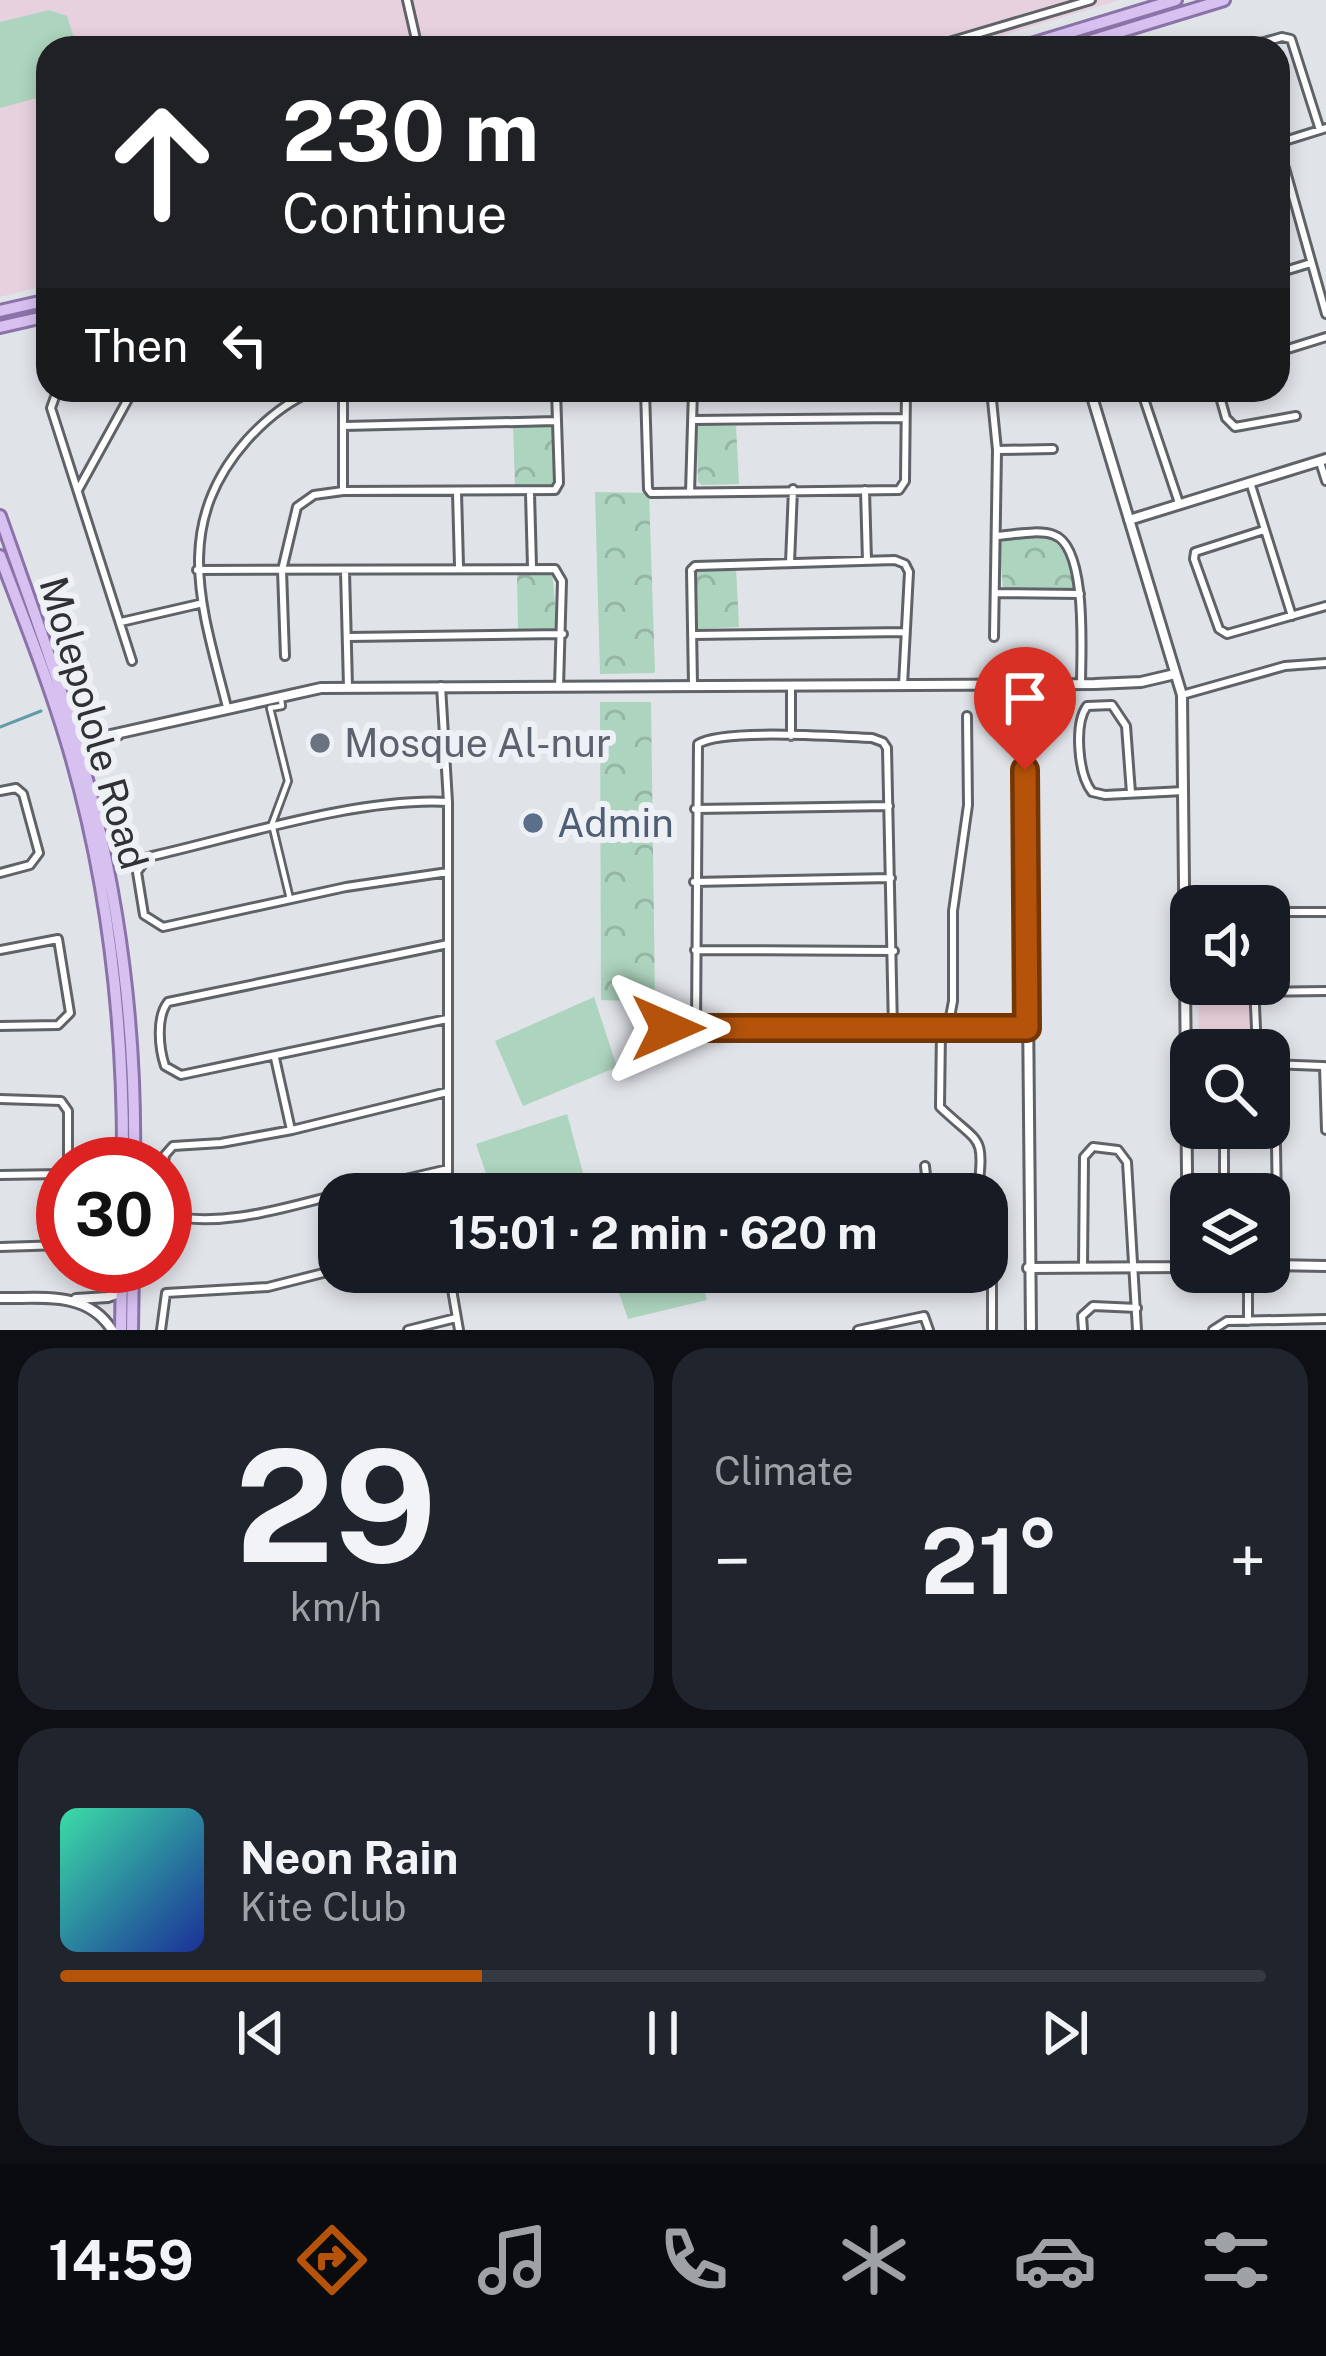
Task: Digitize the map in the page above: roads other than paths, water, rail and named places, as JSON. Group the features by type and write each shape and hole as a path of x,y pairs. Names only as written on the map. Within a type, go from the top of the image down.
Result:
{"main road":[{"path":"1058,36 1176,0"},
{"path":"1106,36 1224,0"},
{"path":"0,311 36,303"},
{"path":"0,327 36,319"},
{"name":"Molepolole Road","path":"0,516 62,694 74,750 111,954 123,1137"},
{"name":"Molepolole Road","path":"0,556 74,750 111,881 135,1094 134,1137"},
{"path":"62,694 100,739 74,750"},
{"path":"121,1330 122,1293"},
{"path":"132,1330 133,1293"}],"street":[{"path":"406,0 415,36"},
{"path":"970,36 1091,0"},
{"path":"1290,39 1323,129 1290,139"},
{"path":"1290,187 1326,314"},
{"path":"1290,269 1311,263"},
{"path":"1290,348 1326,337"},
{"path":"52,402 132,661"},
{"path":"78,490 126,402"},
{"path":"227,707 201,603 197,570 203,518 224,469 259,427 290,402"},
{"path":"343,402 344,491"},
{"path":"285,656 282,570 297,507 314,495 344,491 551,491 558,487 557,402"},
{"path":"646,402 648,490 689,493 902,488 905,402"},
{"path":"689,493 693,402"},
{"path":"992,402 997,450 994,637"},
{"path":"1094,402 1182,695 1187,885"},
{"path":"1148,402 1178,503"},
{"path":"1221,402 1235,428 1296,416"},
{"path":"693,420 904,418"},
{"path":"344,425 558,421"},
{"path":"997,450 1053,449"},
{"path":"1129,520 1323,460 1326,481"},
{"path":"1249,481 1292,616"},
{"path":"790,563 793,489"},
{"path":"865,490 867,561"},
{"path":"530,491 532,567"},
{"path":"457,492 459,566"},
{"path":"1264,530 1201,547 1194,559 1222,632 1326,605"},
{"path":"996,536 1058,536 1074,565 1080,594 1082,684"},
{"path":"693,685 692,570 701,564 901,561 908,567 903,685"},
{"path":"197,570 555,568 562,634 560,688"},
{"path":"345,569 348,687"},
{"path":"996,593 1080,594"},
{"path":"121,622 201,603"},
{"path":"692,635 904,632"},
{"path":"348,637 562,634"},
{"path":"1182,695 1286,666 1326,663"},
{"path":"74,750 100,739 279,695 348,687 1082,684 1141,682 1175,674"},
{"path":"1025,684 1031,1330"},
{"path":"791,685 791,736"},
{"path":"442,686 448,802 448,1173"},
{"path":"279,695 282,706 270,708 288,781 273,828 290,900"},
{"path":"1131,793 1124,719 1112,706 1088,706 1081,715 1084,780 1098,794 1131,793 1184,791"},
{"path":"967,716 968,805 953,911 953,1001 945,1028 940,1107 979,1140 980,1173"},
{"path":"696,1028 696,752 704,740 791,736 883,742 890,806 893,1029"},
{"path":"0,790 21,790 39,853 29,866 0,872"},
{"path":"448,802 400,801 273,828 143,860 137,872 143,915 163,927 413,874 448,872"},
{"path":"695,809 890,806"},
{"path":"694,882 891,878"},
{"path":"1290,912 1326,912"},
{"path":"0,950 58,939 70,1013 58,1025 0,1026"},
{"path":"448,944 168,1002 161,1012 162,1057 172,1072 181,1075 448,1018"},
{"path":"695,950 894,952"},
{"path":"1290,989 1326,991"},
{"path":"1188,1005 1189,1173"},
{"path":"668,1028 1027,1028"},
{"path":"274,1058 292,1130"},
{"path":"1290,1065 1325,1066 1326,1130"},
{"path":"192,1145 292,1130 447,1092"},
{"path":"0,1099 61,1101 68,1111 68,1137"},
{"path":"1083,1268 1084,1157 1093,1147 1118,1150 1126,1162 1137,1330"},
{"path":"925,1166 926,1173"},
{"path":"427,1173 448,1168"},
{"path":"0,1174 36,1174"},
{"path":"192,1218 238,1217 318,1199"},
{"path":"0,1247 36,1246"},
{"path":"1290,1265 1326,1266"},
{"path":"1028,1268 1170,1267"},
{"path":"161,1330 166,1293 268,1287 318,1274"},
{"path":"0,1298 68,1300 119,1293"},
{"path":"452,1293 459,1330"},
{"path":"992,1293 992,1330"},
{"path":"1248,1293 1248,1321"},
{"path":"68,1300 96,1310 112,1330"},
{"path":"1083,1330 1082,1316 1094,1306 1137,1308"},
{"path":"858,1330 924,1316 929,1330"},
{"path":"408,1330 456,1318"},
{"path":"1213,1329 1226,1321 1326,1319"}],"waterway":[{"path":"0,727 41,711"}],"place":[{"name":"Mosque Al-nur","path":"320,743"},
{"name":"Admin","path":"533,823"}]}
